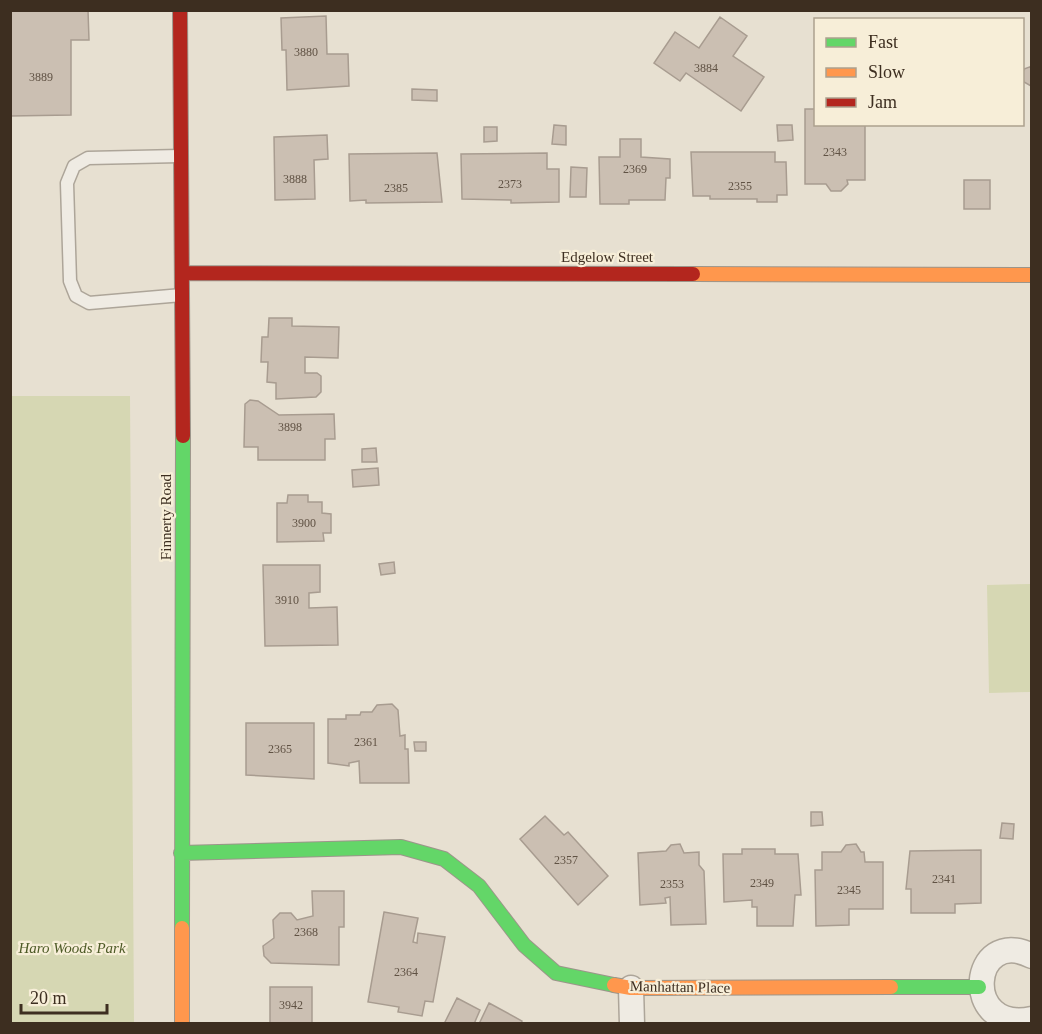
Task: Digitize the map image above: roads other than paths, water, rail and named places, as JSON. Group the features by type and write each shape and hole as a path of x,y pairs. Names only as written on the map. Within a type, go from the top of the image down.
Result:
{"street":[{"name":"Finnerty Road","path":"180,10 183,273 182,1023"},
{"name":"Edgelow Street","path":"183,273 1032,274"},
{"name":"Manhattan Place","path":"181,853 401,847 444,859 479,886 524,945 556,973 630,988 979,987"},
{"path":"1032,956 1017,951 995,958 987,966 979,987 987,1010 996,1018 1007,1023 1032,1019"},
{"path":"630,988 632,1023"}],"lane":[{"path":"181,156 88,158 74,166 67,183 70,281 76,296 89,303 183,295"}],"park label":[{"name":"Haro Woods Park","path":"72,948"}]}
